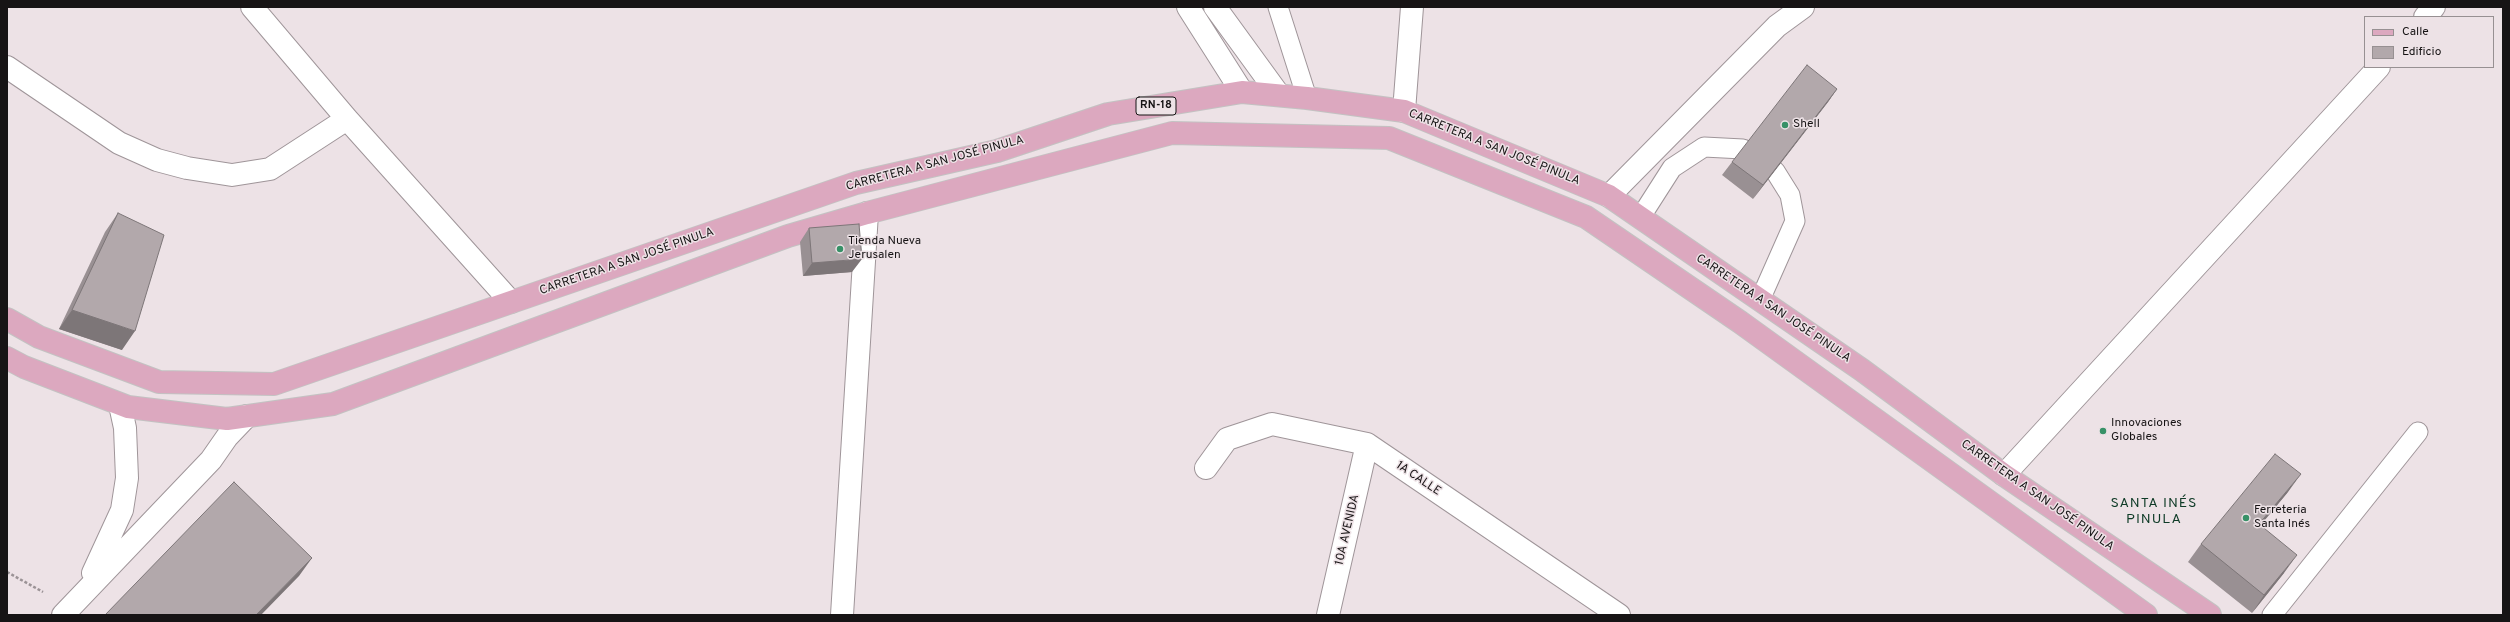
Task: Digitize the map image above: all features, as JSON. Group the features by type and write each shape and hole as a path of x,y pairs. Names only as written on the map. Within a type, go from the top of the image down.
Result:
{"main road":[{"name":"CARRETERA A SAN JOSÉ PINULA","path":"7,319 39,337 159,382 274,384 856,184 997,151 1108,114 1242,92 1307,98 1404,111 1609,196 1862,370 2004,475 2210,615"},
{"path":"7,358 24,367 120,405 227,419 333,404 788,236 867,213 1172,133 1389,138 1586,217 1740,322 2146,615"}],"street":[{"path":"252,7 347,119 511,302"},
{"path":"1188,7 1242,92"},
{"path":"1215,7 1279,95"},
{"path":"1404,111 1412,7"},
{"path":"1609,196 1777,26 1803,7"},
{"path":"2426,16 2434,7"},
{"path":"7,67 119,143 157,160 187,168 232,175 270,169 347,119"},
{"path":"2004,475 2378,68"},
{"path":"842,615 867,213"},
{"path":"70,608 102,557 122,510 127,478 127,455 120,405"},
{"path":"70,608 211,460 226,437 247,416"},
{"name":"1A CALLE","path":"1206,468 1227,439 1272,424 1367,444 1619,615"},
{"name":"10A AVENIDA","path":"1328,615 1367,444"}],"lane":[{"path":"1278,7 1307,98"},
{"path":"1640,218 1672,168 1685,159 1704,147 1743,149"},
{"path":"1760,300 1795,221 1790,195 1774,171"},
{"path":"2272,615 2418,432"}],"path":[{"path":"7,572 35,586 70,608"}],"building":[{"name":"Shell","path":"1807,65 1837,89 1763,185 1732,162"},
{"path":"118,213 164,235 135,331 72,310"},
{"path":"859,224 862,259 812,263 809,228"},
{"name":"Ferreteria Santa Inés","path":"2275,454 2301,474 2259,524 2297,555 2264,595 2201,544"},
{"path":"234,482 312,558 256,615 105,615"}],"place":[{"name":"Shell","path":"1785,125"},
{"name":"Tienda Nueva Jerusalen","path":"840,249"},
{"name":"Innovaciones Globales","path":"2103,431"},
{"name":"Ferreteria Santa Inés","path":"2246,518"}],"district":[{"name":"SANTA INÉS PINULA","path":"2154,512"}]}
